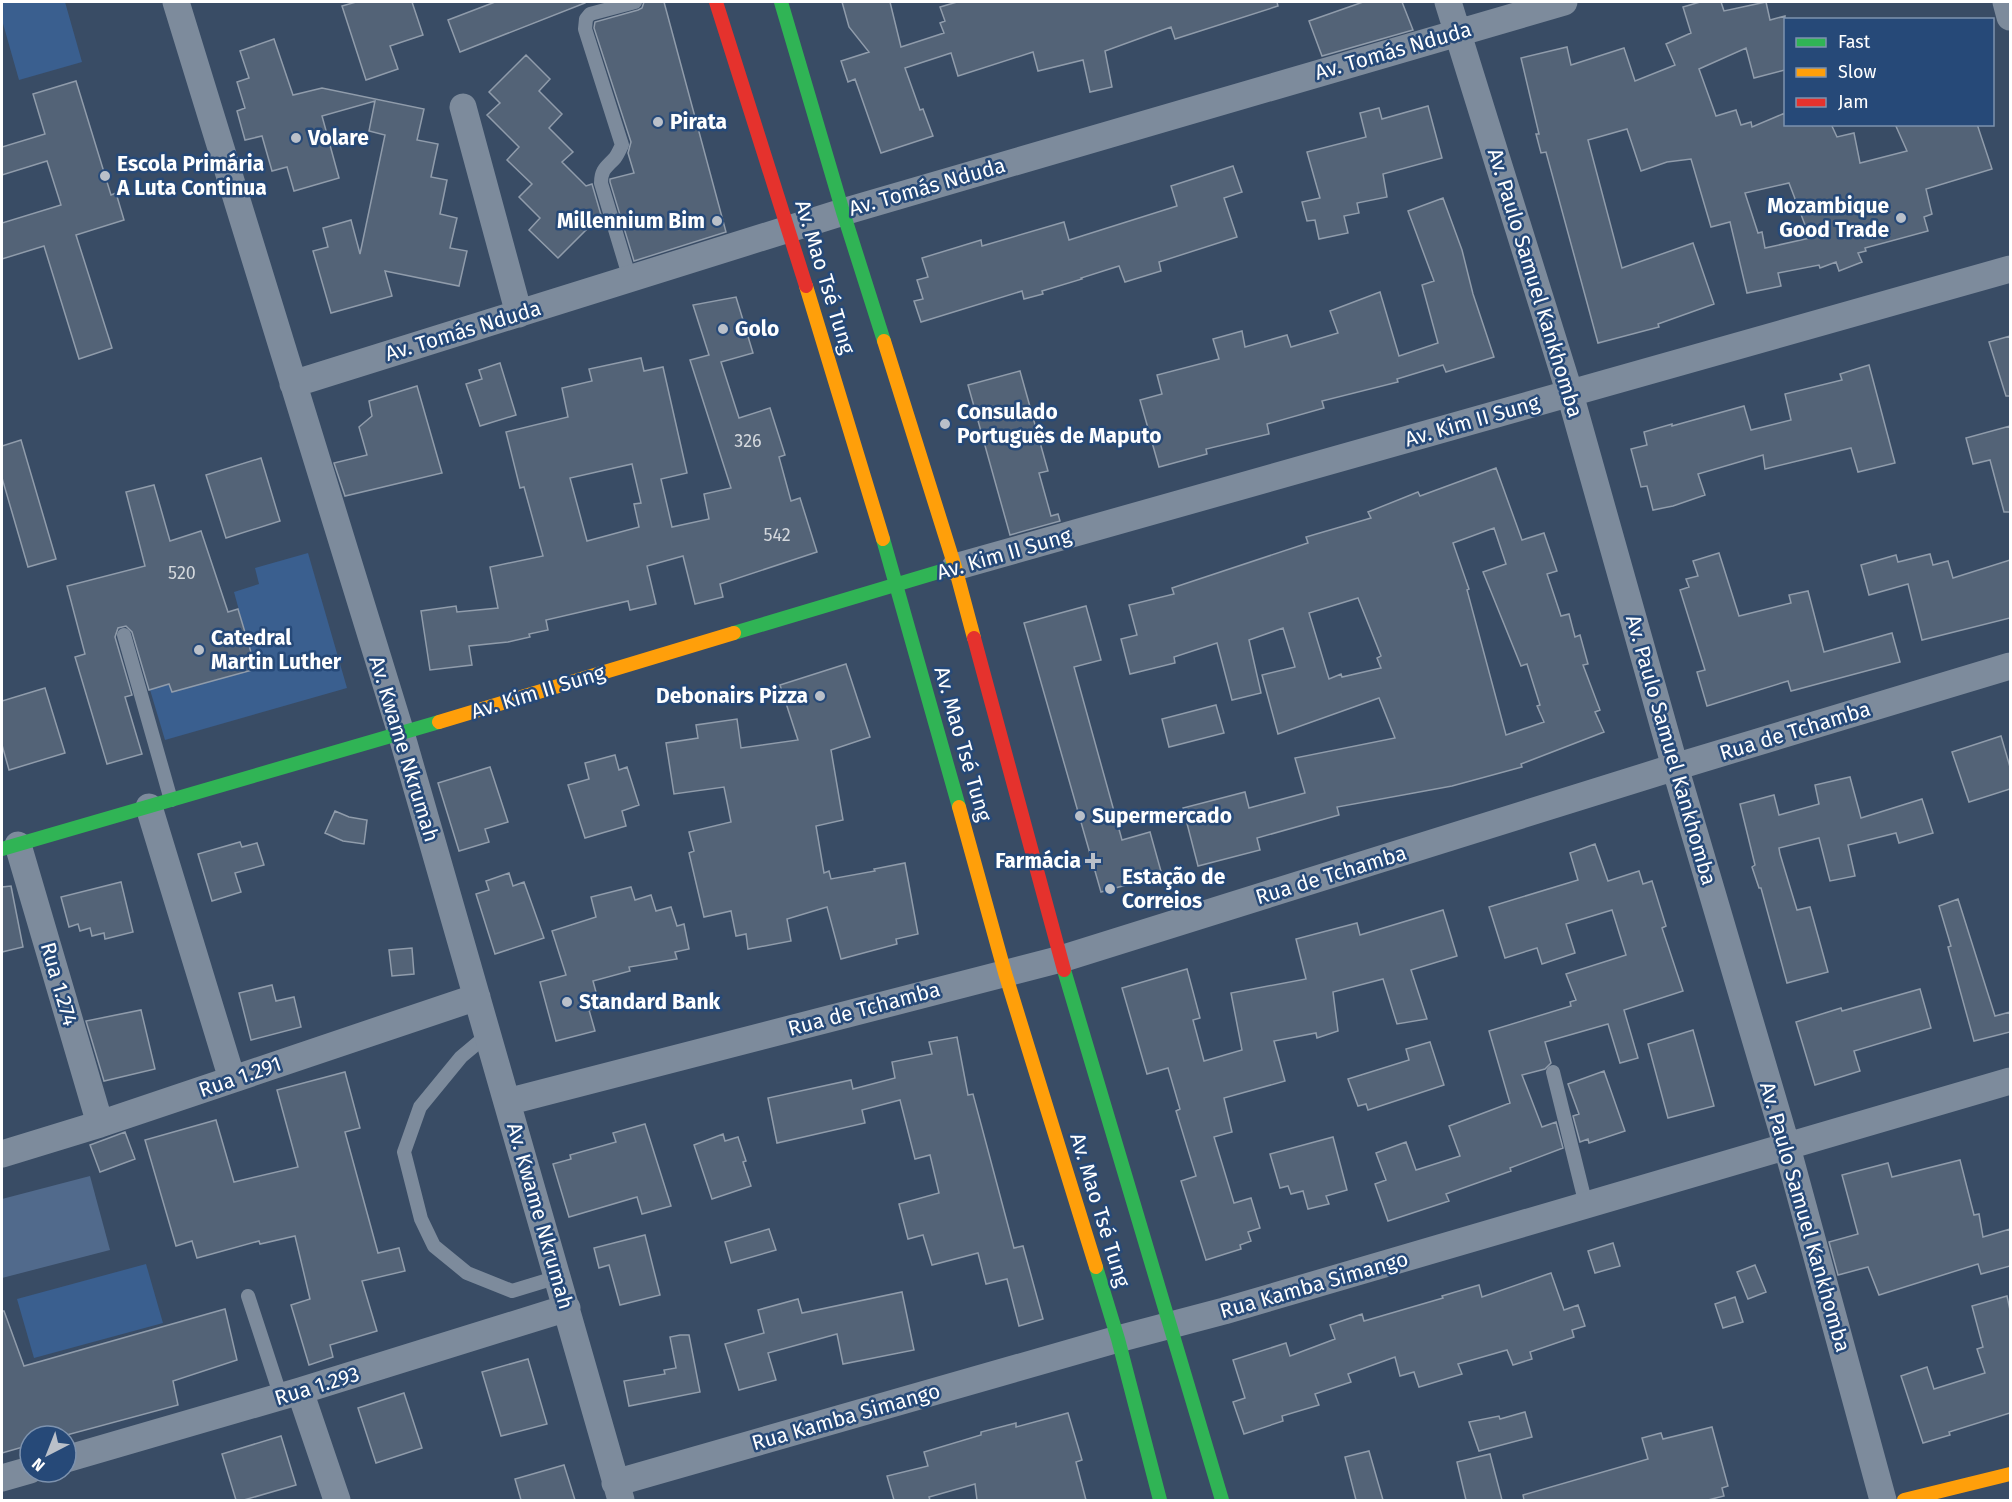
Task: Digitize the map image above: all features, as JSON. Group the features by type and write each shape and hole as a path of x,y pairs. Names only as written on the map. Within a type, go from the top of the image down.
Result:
{"main road":[{"name":"Av. Mao Tsé Tung","path":"716,2 789,230 897,586 1005,973 1118,1339 1160,1500"},
{"name":"Av. Mao Tsé Tung","path":"781,2 843,212 955,567 1061,959 1222,1500"},
{"name":"Av. Kim II Sung","path":"10,847 955,567"},
{"path":"1904,1500 2010,1474"}],"street":[{"name":"Av. Kwame Nkrumah","path":"176,2 400,733 618,1492"},
{"name":"Av. Paulo Samuel Kankhomba","path":"1449,2 1570,394 1675,767 1787,1147 1883,1500"},
{"name":"Av. Tomás Nduda","path":"293,384 843,212 1564,2"},
{"path":"2006,2 2010,17"},
{"path":"463,107 519,314"},
{"name":"Av. Kim II Sung","path":"955,567 2010,269"},
{"name":"Rua de Tchamba","path":"507,1102 1061,959 1675,767 2010,666"},
{"path":"160,804 232,1079"},
{"name":"Rua 1.274","path":"10,847 99,1124"},
{"name":"Rua 1.291","path":"2,1154 99,1124 477,997"},
{"name":"Rua Kamba Simango","path":"618,1492 1118,1339 1224,1311 2010,1081"},
{"name":"Rua 1.293","path":"78,1456 291,1394 567,1308"},
{"path":"291,1394 337,1500"},
{"path":"2,1478 18,1473"}],"lane":[{"path":"630,279 601,183 601,174 606,165 614,160 622,145 585,29 586,19 590,14 635,2"},
{"path":"124,635 160,804"},
{"path":"486,1036 461,1057 420,1107 404,1152 421,1219 434,1246 467,1273 512,1291 558,1277"},
{"path":"1553,1072 1586,1205"},
{"path":"248,1296 291,1394"}],"shaded area":[{"path":"2,2 65,2 82,62 19,80 2,20"},
{"path":"308,553 347,688 165,740 148,683 169,684 172,692 255,669 234,592 259,584 255,568"},
{"path":"90,1176 110,1250 2,1278 2,1199"},
{"path":"146,1264 163,1323 34,1358 17,1299"}],"building":[{"path":"356,2 412,2 423,35 390,46 398,69 366,80 342,6"},
{"path":"495,2 585,3 460,52 448,20"},
{"name":"Pirata","path":"644,2 664,2 726,232 634,261 610,182 610,179 634,173 628,153 631,142 594,28 595,22 638,10 642,8"},
{"path":"842,2 890,2 901,47 944,33 940,23 945,21 940,7 957,2 1277,2 1278,6 1175,39 1171,27 1105,51 1112,87 1090,92 1083,60 1038,71 1033,52 958,76 951,53 905,68 920,110 923,109 933,136 881,153 855,79 848,82 841,61 869,52 849,27"},
{"path":"1363,2 1402,2 1413,30 1322,56 1309,21"},
{"path":"1700,2 1721,2 1724,11 1766,2 1770,20 1785,16 1784,70 1754,78 1746,48 1699,69 1716,116 1736,110 1741,125 1751,122 1752,127 1784,113 1784,126 1832,126 1837,137 1854,133 1860,163 1907,151 1896,126 1978,126 1992,169 1926,189 1932,214 1924,217 1928,231 1865,248 1866,251 1858,253 1862,262 1839,271 1836,262 1820,268 1819,265 1778,273 1781,286 1747,293 1730,222 1711,227 1691,159 1667,162 1641,171 1627,129 1588,140 1622,268 1693,243 1714,304 1658,324 1659,327 1598,343 1546,152 1541,153 1536,134 1539,134 1521,58 1567,47 1571,65 1624,48 1635,81 1675,65 1666,44 1691,33 1683,7","holes":["1789,183 1810,238 1765,248 1762,232 1758,233 1745,193"]},
{"path":"274,39 293,95 322,88 424,109 417,140 438,144 431,177 447,180 440,214 457,218 450,248 467,251 459,286 385,271 392,296 331,313 313,251 328,247 323,228 351,220 360,254 385,135 369,131 375,101 322,116 339,178 294,191 287,167 272,171 262,136 245,140 237,111 245,108 237,82 249,78 240,51"},
{"path":"526,55 550,79 539,91 562,114 549,128 573,152 562,162 586,186 592,184 601,215 558,258 529,230 540,218 519,197 532,184 507,160 519,147 487,115 500,103 489,92"},
{"path":"76,81 111,195 116,193 124,220 76,235 112,348 79,359 44,246 2,259 2,223 61,205 47,161 2,175 2,147 45,134 33,94"},
{"path":"1428,106 1442,158 1383,174 1387,197 1357,203 1359,213 1344,216 1348,233 1319,239 1315,220 1307,221 1302,202 1320,198 1307,152 1366,137 1360,113 1379,108 1382,119"},
{"path":"1233,166 1242,192 1224,198 1237,237 1159,262 1161,271 1125,282 1119,266 1042,291 1043,294 1024,299 1022,291 921,322 914,301 923,299 917,280 928,277 922,258 981,240 982,246 1064,222 1069,240 1177,206 1171,186"},
{"path":"1443,198 1462,250 1473,294 1494,357 1446,372 1443,365 1397,379 1398,382 1322,401 1324,408 1267,424 1269,434 1206,449 1207,454 1159,467 1140,400 1162,394 1157,375 1219,359 1213,339 1242,331 1245,347 1287,335 1291,347 1338,333 1330,311 1380,292 1399,356 1438,343 1422,285 1434,281 1408,211"},
{"path":"736,297 753,353 721,362 739,418 770,408 785,455 779,457 791,501 800,498 817,552 720,584 723,597 695,604 683,556 647,566 656,604 630,610 628,601 546,620 548,630 529,634 530,637 469,646 472,665 430,670 421,611 456,606 457,612 498,608 490,567 543,556 524,487 520,488 506,432 568,417 562,388 592,381 589,369 641,358 644,371 663,367 687,473 661,479 672,527 709,519 704,494 731,488 690,360 709,355 693,305","holes":["632,464 641,503 634,504 639,527 587,541 570,478"]},
{"path":"2010,336 2010,396 2006,396 1989,342"},
{"path":"500,363 516,415 480,426 466,384 482,379 479,370"},
{"path":"1869,365 1895,463 1858,472 1851,448 1765,469 1763,455 1698,474 1705,495 1653,510 1647,486 1641,487 1631,449 1647,445 1644,432 1744,406 1751,430 1791,420 1785,394 1842,380 1840,374"},
{"path":"1020,371 1048,471 1039,473 1051,516 1058,514 1060,521 1010,535 968,385"},
{"path":"417,386 442,473 345,496 334,463 367,455 359,427 372,416 369,401"},
{"path":"2010,426 2010,512 2004,512 1990,460 1973,464 1966,438"},
{"path":"21,440 56,559 28,567 2,478 2,446"},
{"path":"261,458 280,521 226,538 206,475"},
{"path":"1496,468 1522,540 1544,533 1557,571 1547,574 1561,616 1569,614 1575,637 1580,635 1588,664 1583,665 1600,710 1595,712 1604,732 1521,764 1522,767 1452,786 1337,807 1339,815 1257,838 1260,850 1198,866 1183,808 1245,792 1249,808 1305,793 1295,758 1395,738 1379,698 1278,734 1262,675 1295,667 1283,628 1249,640 1261,693 1232,700 1217,643 1174,657 1175,663 1130,674 1121,639 1137,635 1129,605 1174,594 1172,588 1308,543 1306,537 1371,518 1368,512 1418,492 1420,496","holes":["1494,528 1506,564 1483,572 1521,666 1527,664 1540,705 1537,706 1544,722 1506,735 1467,590 1469,589 1453,543","1358,598 1381,656 1377,658 1381,668 1342,677 1341,674 1329,679 1309,613"]},
{"path":"154,485 170,541 201,531 228,612 238,609 256,669 172,692 169,684 149,690 132,632 126,626 118,628 115,637 132,695 125,697 142,754 107,764 75,657 85,654 67,586 145,566 126,492"},
{"path":"1719,553 1739,616 1791,603 1789,595 1808,591 1824,652 1892,633 1900,662 1791,691 1788,681 1707,706 1697,672 1705,670 1680,590 1689,587 1686,579 1698,576 1693,561"},
{"path":"1930,554 1933,565 1948,561 1953,578 2010,560 2010,618 1922,640 1908,584 1869,595 1861,565 1896,555 1898,562"},
{"path":"1086,606 1101,660 1074,667 1122,840 1150,832 1162,875 1101,892 1024,623"},
{"path":"846,664 870,737 831,750 843,820 816,826 824,873 829,871 831,879 905,863 918,934 896,939 897,944 841,959 827,907 787,919 791,941 748,949 746,934 736,936 731,911 704,917 689,853 694,851 689,832 731,822 724,787 674,794 666,743 698,738 696,725 737,719 741,748 798,740 780,685"},
{"path":"45,688 65,753 9,770 2,745 2,701"},
{"path":"1216,705 1224,733 1169,747 1162,719"},
{"path":"2001,736 2010,767 2010,789 1969,802 1952,752"},
{"path":"615,755 619,770 627,767 639,805 622,811 626,826 585,838 568,785 589,779 585,763"},
{"path":"490,767 508,822 485,829 489,842 459,851 438,783"},
{"path":"1850,777 1861,818 1922,799 1933,833 1899,843 1896,833 1848,845 1855,876 1830,881 1819,838 1779,848 1797,910 1810,907 1828,972 1787,983 1761,888 1759,888 1752,867 1755,865 1740,804 1774,795 1779,815 1819,804 1815,785"},
{"path":"335,811 349,817 367,820 364,844 343,841 325,833"},
{"path":"240,842 242,847 257,843 264,865 235,873 241,892 212,901 198,854"},
{"path":"1595,844 1608,881 1639,871 1643,884 1652,881 1666,926 1662,928 1683,991 1624,1010 1638,1058 1620,1063 1608,1024 1545,1042 1551,1063 1545,1069 1522,1075 1542,1127 1556,1122 1563,1148 1510,1168 1511,1171 1446,1194 1449,1201 1388,1221 1375,1184 1386,1180 1376,1153 1406,1142 1416,1170 1460,1156 1449,1126 1510,1103 1489,1031 1571,1006 1570,1002 1576,1000 1566,974 1626,955 1612,910 1566,924 1575,953 1542,964 1537,948 1505,958 1489,907 1578,880 1570,853"},
{"path":"509,873 513,886 524,882 544,938 495,954 476,894 489,890 486,881"},
{"path":"121,882 133,932 105,939 104,933 92,936 90,928 80,931 78,924 69,927 61,897"},
{"path":"11,886 23,947 2,952 2,887"},
{"path":"631,887 635,900 651,895 656,911 671,907 677,926 684,924 689,949 675,952 677,959 629,967 630,971 593,981 600,1007 589,1010 595,1031 556,1041 540,982 566,975 552,931 596,917 591,897"},
{"path":"1958,899 1995,1016 2010,1012 2010,1032 1974,1041 1939,906"},
{"path":"1443,910 1457,956 1411,970 1427,1019 1397,1024 1383,979 1333,992 1338,1031 1317,1038 1316,1033 1274,1041 1285,1081 1224,1098 1232,1132 1214,1137 1234,1203 1251,1198 1260,1228 1248,1232 1251,1241 1240,1245 1241,1249 1206,1260 1181,1181 1196,1176 1176,1111 1180,1109 1168,1068 1147,1074 1122,988 1187,969 1200,1018 1193,1020 1204,1061 1242,1050 1231,993 1306,979 1296,939 1357,923 1360,935"},
{"path":"412,948 414,974 392,976 389,950"},
{"path":"272,985 276,1001 294,997 301,1027 251,1040 239,993"},
{"path":"1920,989 1931,1028 1854,1051 1860,1071 1815,1085 1796,1022 1841,1008 1842,1011"},
{"path":"141,1010 155,1069 104,1081 86,1021"},
{"path":"1693,1030 1714,1106 1668,1118 1648,1044"},
{"path":"957,1037 968,1095 973,1094 1014,1248 1023,1246 1043,1319 1019,1326 1007,1279 986,1284 978,1253 932,1265 923,1235 908,1239 899,1204 939,1193 930,1155 915,1159 900,1100 862,1110 865,1123 777,1143 768,1098 851,1080 853,1089 895,1078 892,1062 932,1054 929,1042"},
{"path":"1430,1042 1444,1085 1368,1110 1366,1104 1358,1106 1348,1079 1409,1060 1406,1049"},
{"path":"1604,1071 1625,1131 1589,1143 1588,1139 1580,1142 1573,1116 1579,1114 1568,1084"},
{"path":"345,1072 360,1128 345,1132 378,1253 399,1248 405,1271 362,1281 377,1331 330,1345 333,1357 309,1365 291,1305 310,1299 295,1236 260,1244 259,1241 197,1258 192,1241 176,1246 145,1140 216,1120 234,1182 298,1167 277,1090"},
{"path":"645,1124 671,1206 642,1214 637,1197 569,1217 553,1164 571,1159 570,1155 616,1142 613,1133"},
{"path":"125,1132 135,1159 100,1172 90,1145"},
{"path":"723,1134 725,1141 738,1137 751,1186 712,1199 694,1145"},
{"path":"1333,1137 1347,1190 1326,1196 1329,1204 1308,1209 1303,1191 1291,1194 1288,1186 1280,1188 1270,1154"},
{"path":"1960,1160 1974,1215 1979,1214 1983,1237 2010,1229 2010,1266 1981,1274 1978,1264 1879,1295 1868,1267 1838,1275 1829,1242 1858,1234 1842,1175 1888,1163 1892,1177"},
{"path":"769,1229 776,1250 731,1263 725,1242"},
{"path":"645,1235 660,1295 620,1305 609,1265 599,1268 594,1248"},
{"path":"1613,1243 1620,1266 1595,1273 1588,1251"},
{"path":"1755,1265 1766,1292 1748,1299 1737,1272"},
{"path":"1551,1273 1564,1310 1578,1305 1585,1326 1572,1330 1574,1337 1530,1352 1532,1359 1513,1365 1507,1350 1458,1364 1462,1374 1419,1387 1414,1372 1400,1376 1395,1357 1348,1374 1351,1382 1315,1394 1319,1405 1282,1416 1283,1421 1244,1434 1233,1402 1245,1398 1233,1360 1286,1343 1290,1356 1335,1339 1330,1325 1362,1314 1364,1321 1479,1285 1482,1297"},
{"path":"902,1292 914,1350 843,1364 837,1334 768,1353 776,1380 739,1390 725,1344 764,1333 758,1310 798,1299 802,1313"},
{"path":"2007,1296 2010,1310 2010,1413 1949,1432 1950,1435 1923,1443 1901,1376 1927,1367 1934,1389 1985,1373 1977,1349 1983,1347 1972,1306"},
{"path":"1735,1297 1743,1322 1723,1328 1715,1304"},
{"path":"225,1309 237,1360 173,1381 178,1405 78,1432 78,1424 18,1424 18,1448 2,1453 2,1311 4,1311 24,1366"},
{"path":"689,1335 700,1392 629,1406 624,1381 665,1374 664,1370 676,1368 670,1337"},
{"path":"528,1359 547,1424 501,1436 482,1372"},
{"path":"404,1393 422,1448 376,1463 358,1408"},
{"path":"1525,1412 1532,1437 1479,1451 1469,1422 1499,1416 1500,1419"},
{"path":"1068,1413 1082,1460 1076,1462 1086,1500 977,1500 975,1484 929,1497 930,1500 894,1500 887,1476 928,1466 924,1452 981,1435 981,1432 1016,1423 1016,1427"},
{"path":"1712,1427 1728,1486 1722,1488 1724,1496 1708,1500 1524,1500 1523,1495 1648,1459 1642,1438 1661,1433 1663,1439"},
{"path":"281,1436 296,1485 244,1500 236,1500 222,1454"},
{"path":"1369,1451 1383,1500 1356,1500 1345,1457"},
{"path":"1490,1454 1502,1500 1466,1500 1457,1462"},
{"path":"564,1465 575,1500 521,1500 515,1479"}],"traffic: fast":[{"path":"781,2 884,341"},
{"path":"883,539 959,807"},
{"path":"734,633 955,567"},
{"path":"2,849 439,722"},
{"path":"1064,970 1222,1500"},
{"path":"1096,1267 1118,1339 1160,1500"}],"traffic: slow":[{"path":"806,286 883,539"},
{"path":"884,341 955,567 974,638"},
{"path":"439,722 734,633"},
{"path":"959,807 1005,973 1096,1267"},
{"path":"1904,1500 2010,1474"}],"traffic: jam":[{"path":"716,2 806,286"},
{"path":"974,638 1064,970"}],"place":[{"name":"Pirata","path":"658,122"},
{"name":"Volare","path":"296,138"},
{"name":"Escola Primária A Luta Continua","path":"105,176"},
{"name":"Mozambique Good Trade","path":"1901,218"},
{"name":"Millennium Bim","path":"717,221"},
{"name":"Golo","path":"723,329"},
{"name":"Consulado Português de Maputo","path":"945,424"},
{"name":"Catedral Martin Luther","path":"199,650"},
{"name":"Debonairs Pizza","path":"820,696"},
{"name":"Supermercado","path":"1080,816"},
{"name":"Farmácia","path":"1093,861"},
{"name":"Estação de Correios","path":"1110,889"},
{"name":"Standard Bank","path":"567,1002"}]}
